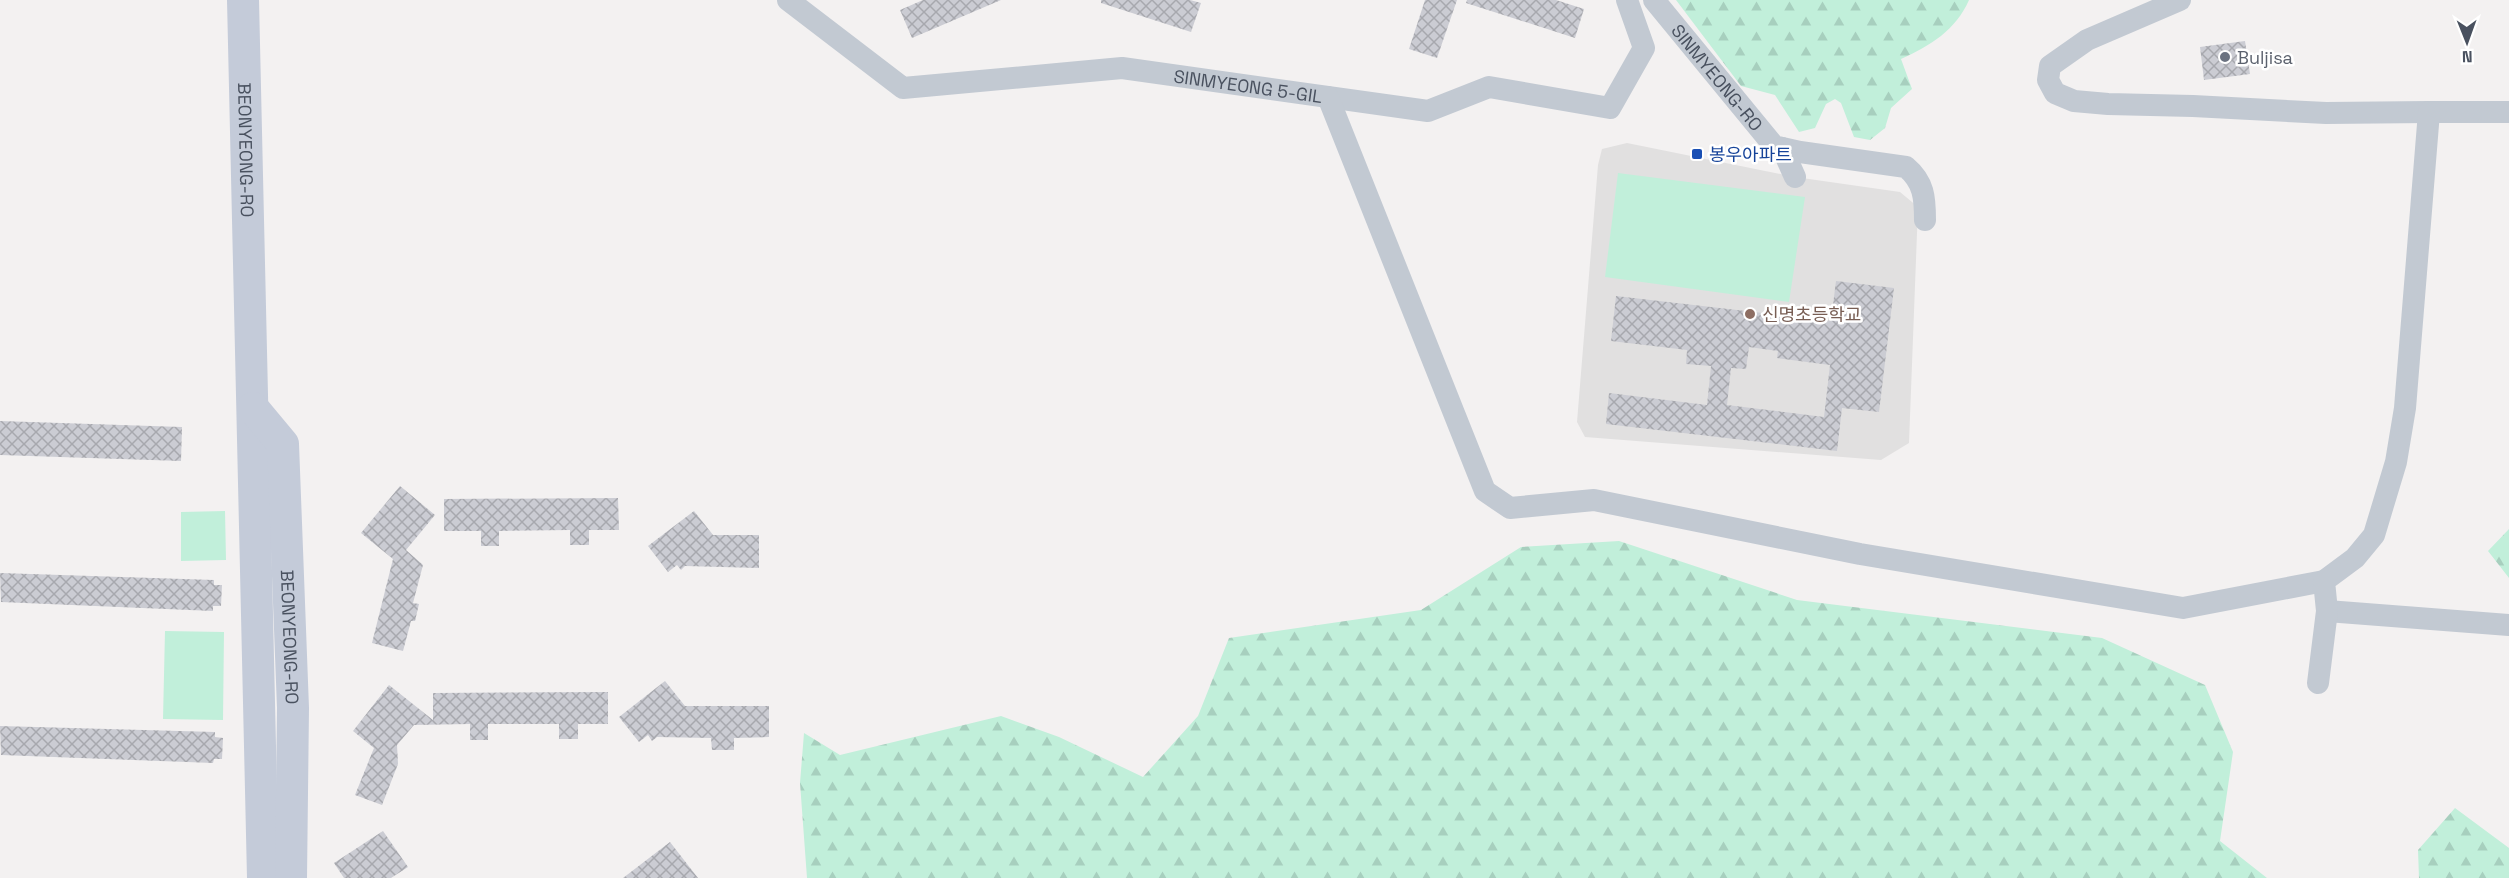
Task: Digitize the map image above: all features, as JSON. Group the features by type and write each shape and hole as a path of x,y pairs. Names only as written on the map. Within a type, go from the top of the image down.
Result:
{"main road":[{"name":"BEONYEONG-RO","path":"243,0 263,878"},
{"name":"BEONYEONG-RO","path":"253,408 283,444 293,708 291,878"}],"street":[{"name":"SINMYEONG 5-GIL","path":"788,0 903,88 1122,68 1428,111 1489,87 1610,108 1644,48 1627,0"},
{"name":"SINMYEONG-RO","path":"1654,0 1774,146 1782,148"},
{"path":"2180,0 2087,40 2050,66 2048,81 2055,93 2074,101 2108,104 2234,107 2326,113 2509,112"},
{"path":"1328,98 1485,491 1510,508 1594,500 1860,554 2183,608 2324,581 2355,558 2374,535 2396,462 2405,408 2429,112"},
{"path":"1782,148 1795,177"},
{"path":"1782,148 1906,167 1915,174 1923,188 1925,220"},
{"path":"2318,683 2327,611 2324,581"},
{"path":"2327,611 2509,625"}],"shaded area":[{"name":"신명초등학교","path":"1627,143 1795,177 1900,192 1918,207 1909,443 1881,460 1585,437 1577,422 1598,165 1602,149"}],"green space":[{"path":"1676,0 1969,0 1957,20 1941,36 1901,59 1912,89 1891,108 1885,128 1870,140 1854,137 1841,103 1835,99 1826,104 1815,128 1799,132 1775,95 1741,86"},
{"path":"1618,173 1805,197 1789,302 1605,277"},
{"path":"225,511 226,560 181,561 181,512"},
{"path":"2509,529 2509,578 2488,551"},
{"path":"1619,541 1797,600 2102,638 2205,685 2233,752 2220,841 2267,878 807,878 800,783 804,733 840,755 1001,716 1059,737 1143,777 1198,716 1229,638 1421,610 1521,547"},
{"path":"165,631 224,632 223,720 163,719"},
{"path":"2455,808 2509,848 2509,878 2419,878 2418,850"}],"building":[{"path":"923,0 1001,0 912,38 900,10"},
{"path":"1101,0 1190,0 1201,3 1191,32 1101,3"},
{"path":"1425,0 1457,0 1437,58 1409,49"},
{"path":"1467,0 1556,0 1584,9 1575,38 1466,3"},
{"path":"2245,41 2250,74 2204,80 2200,47"},
{"path":"1836,281 1894,288 1879,412 1842,408 1837,451 1606,424 1609,393 1707,405 1711,366 1686,364 1687,350 1611,341 1616,296 1831,321","holes":["1749,347 1778,351 1777,358 1830,365 1824,417 1727,405 1731,368 1746,369"]},
{"path":"0,421 182,427 181,461 0,455"},
{"path":"400,486 435,515 406,550 423,565 413,603 419,604 415,621 411,621 403,651 372,643 393,559 361,533"},
{"path":"618,498 619,530 589,530 589,545 570,545 570,530 499,531 499,546 481,546 481,531 444,531 444,499"},
{"path":"694,511 713,535 759,535 759,568 685,566 681,570 677,565 668,572 648,546"},
{"path":"0,573 214,580 214,585 222,585 221,606 213,606 213,611 1,602"},
{"path":"665,681 685,706 769,706 769,737 734,738 734,750 712,750 711,738 657,737 652,741 648,735 639,742 619,717"},
{"path":"389,685 433,720 433,693 608,692 608,724 578,724 578,739 559,739 559,724 488,724 488,740 470,740 470,724 414,725 397,745 398,764 382,805 355,795 374,748 353,731"},
{"path":"0,726 215,732 215,737 223,738 222,759 214,759 213,763 1,755"},
{"path":"383,831 408,867 391,878 344,878 334,863"},
{"path":"670,842 698,878 623,878"}],"place":[{"name":"Buljisa","path":"2225,57"},
{"name":"봉우아파트","path":"1697,154"},
{"name":"신명초등학교","path":"1750,314"}]}
